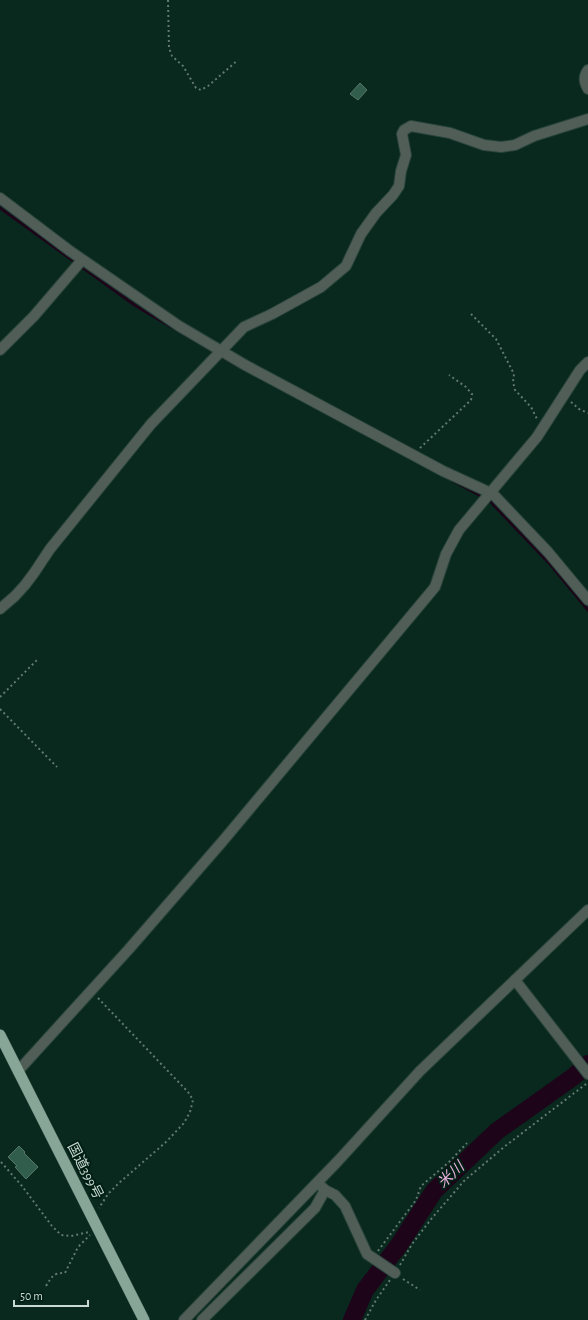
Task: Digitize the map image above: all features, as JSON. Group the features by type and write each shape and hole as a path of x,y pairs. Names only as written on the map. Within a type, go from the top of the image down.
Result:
{"highway":[{"name":"国道399号","path":"0,1034 144,1320"}],"street":[{"path":"588,70 585,75 584,83 588,89"},
{"path":"0,608 15,596 25,585 50,549 151,424 244,327 272,314 321,287 346,266 361,234 376,213 399,186 401,171 406,156 402,134 404,130 411,126 434,130 450,133 484,145 501,147 515,145 534,136 588,119"},
{"path":"0,198 80,262 179,326 218,354 418,457 487,496 493,494 548,552 588,600"},
{"path":"0,350 34,316 80,262"},
{"path":"18,1071 92,991 222,842 435,587 446,554 459,530 537,437 580,370 588,362"},
{"path":"188,1319 318,1182 420,1071 588,910"},
{"path":"515,980 580,1063 588,1076"},
{"path":"318,1182 325,1190 335,1195 345,1206 364,1250 385,1268"},
{"path":"202,1320 315,1208 325,1190"}],"path":[{"path":"168,0 169,48 172,56 183,66 196,88 201,90 208,86 238,60"},
{"path":"471,314 496,339 514,374 512,382 515,390 531,407 542,429"},
{"path":"418,457 420,448 471,400 472,394 466,387 449,375"},
{"path":"563,397 588,413"},
{"path":"0,697 37,660"},
{"path":"0,709 57,767"},
{"path":"92,991 188,1092 193,1100 190,1112 184,1123 166,1142 108,1194 93,1219"},
{"path":"385,1268 412,1244 432,1218 464,1182 588,1076"},
{"path":"364,1320 376,1300 385,1268 392,1234 416,1200 421,1186 450,1162 467,1143"},
{"path":"1,1162 22,1186 52,1226 61,1235 71,1236 94,1232 78,1247 65,1273 54,1274 46,1286"},
{"path":"385,1268 420,1290"}],"building":[{"path":"360,83 367,90 358,100 350,94"},
{"path":"19,1146 38,1167 26,1179 15,1167 17,1166 8,1157"}],"waterway":[{"path":"0,208 136,306 236,365"},
{"path":"453,481 483,497"},
{"path":"488,499 550,564 588,610"},
{"name":"米川","path":"352,1320 365,1290 399,1245 434,1191 497,1131 573,1077 588,1064"}]}
